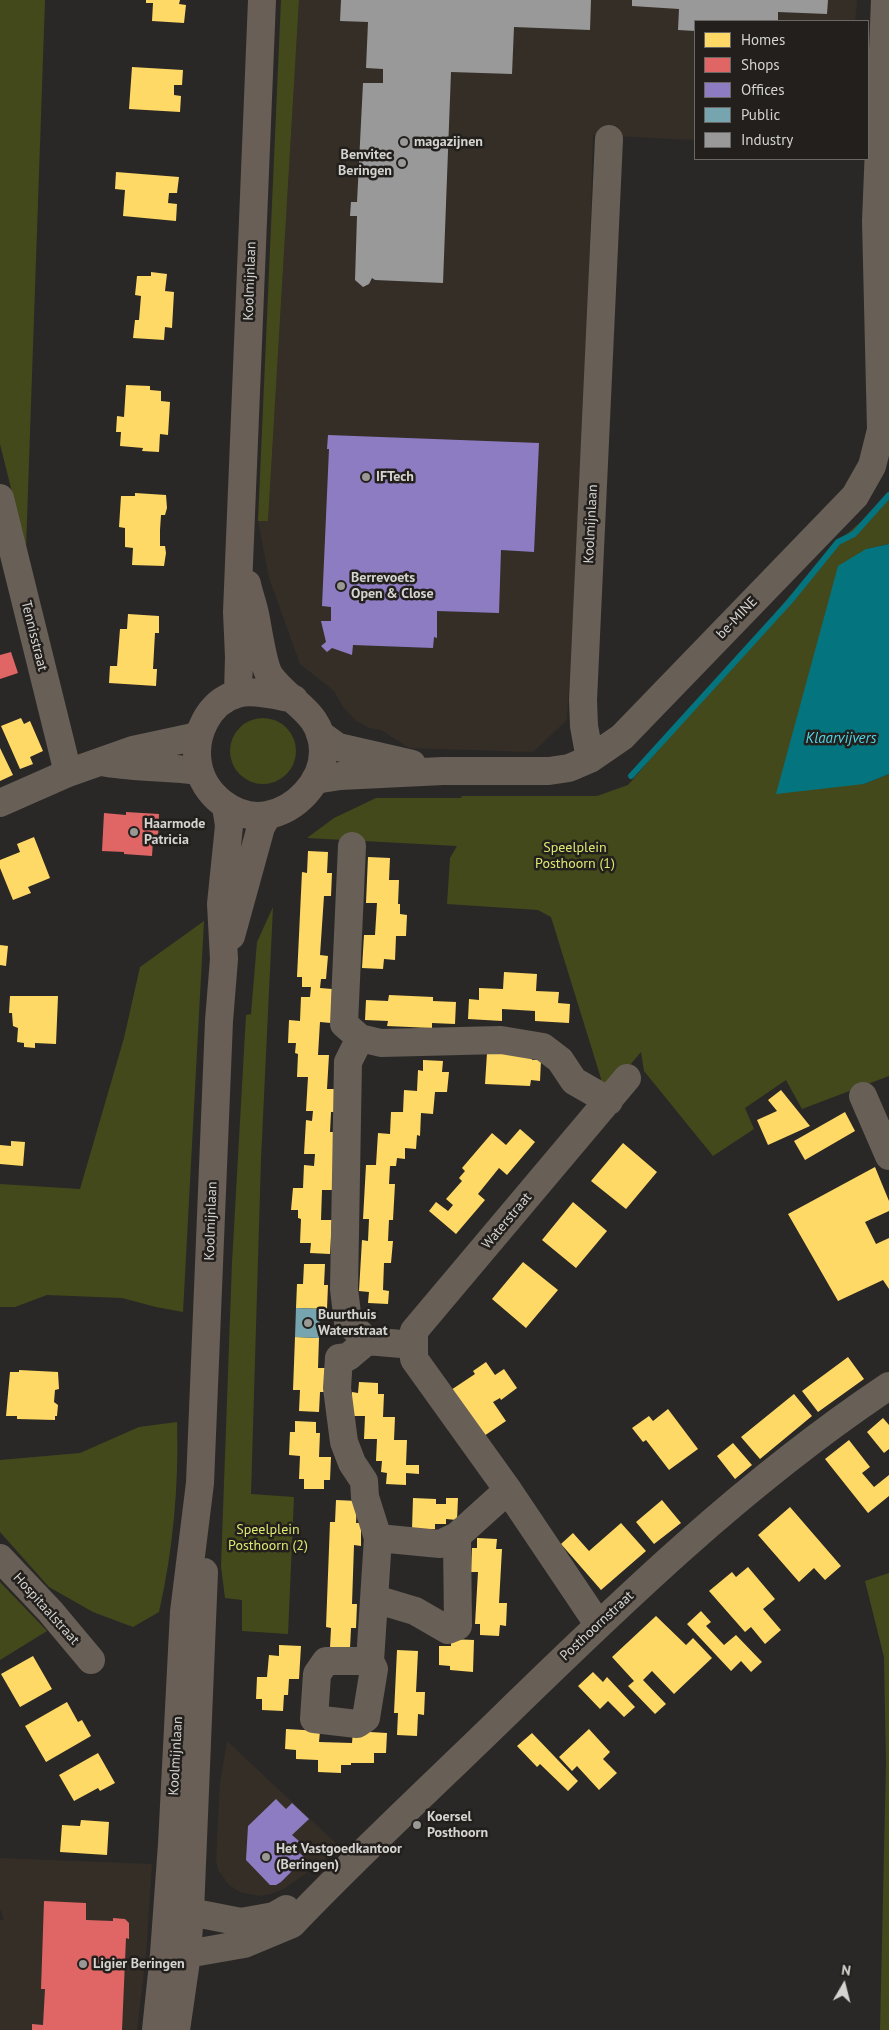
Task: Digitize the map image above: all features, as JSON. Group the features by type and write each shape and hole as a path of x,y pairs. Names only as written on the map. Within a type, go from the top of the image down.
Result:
{"main road":[{"name":"Koolmijnlaan","path":"240,562 255,614 269,675 310,715 320,734 323,752 320,770 315,780 297,802 268,815 253,815 239,812 226,806 214,796 205,785 199,771 196,754 198,736 204,722 213,710 225,700 238,693 237,612 262,0"},
{"path":"238,693 265,694 294,699"},
{"name":"Koolmijnlaan","path":"156,2030 172,1844 184,1612 200,1483 219,1021 224,959 221,904 229,826 226,806"},
{"name":"Koolmijnlaan","path":"224,959 256,842 261,827 268,815"},
{"name":"Koolmijnlaan","path":"176,2030 190,1912 192,1833 205,1585 200,1483"}],"street":[{"name":"be-MINE","path":"590,759 622,737 855,496 881,463 884,308 876,212 885,0"},
{"name":"Koolmijnlaan","path":"315,780 340,776 443,771 549,771 569,768 590,759 584,726 584,700 609,139"},
{"name":"Tennisstraat","path":"0,498 68,773"},
{"name":"Koolmijnlaan","path":"320,734 338,747 443,771"},
{"path":"0,803 68,773 133,750 198,736"},
{"path":"103,762 135,768 167,767 199,771"},
{"path":"352,846 344,1024 360,1038 381,1043 501,1040 543,1047 560,1060 574,1080 608,1101"},
{"path":"360,1038 348,1062 344,1289 348,1322 367,1341 413,1345 414,1359 508,1490 598,1624"},
{"name":"Waterstraat","path":"413,1345 414,1331 627,1078"},
{"path":"863,1096 889,1156"},
{"path":"367,1341 348,1357 339,1358 336,1388 344,1442 352,1463 364,1481 365,1497 378,1538 370,1661"},
{"name":"Posthoornstraat","path":"186,1954 244,1944 292,1924 325,1889 598,1624 726,1510 820,1435 889,1386"},
{"path":"378,1538 440,1544 457,1536 508,1490"},
{"path":"375,1599 415,1611 448,1630 458,1626 457,1536"},
{"name":"Hospitaalstraat","path":"0,1558 50,1611 91,1660"},
{"name":"Posthoornstraat","path":"190,1912 241,1922 274,1916 325,1889"}],"shaded area":[{"path":"299,0 857,0 855,20 694,20 694,140 593,135 585,423 567,720 533,752 409,748 381,730 370,728 356,721 343,707 334,691 300,664 269,578 258,521 268,521"},
{"path":"227,1741 341,1848 285,1888 271,1894 259,1896 240,1892 229,1885 218,1870 216,1860 220,1783"},
{"path":"0,1858 152,1864 146,1955 137,2030 0,2030 0,1920 4,1920 0,1909"}],"green space":[{"path":"0,0 45,0 26,548 0,444"},
{"path":"281,0 299,0 268,521 258,521"},
{"name":"Speelplein Posthoorn (1)","path":"889,497 889,544 866,549 864,784 889,774 889,1076 802,1109 786,1080 745,1108 754,1129 713,1156 644,1071 641,1052 613,1085 603,1085 551,917 538,910 447,904 450,858 457,846 307,838 334,818 376,798 597,796 628,785 831,548"},
{"path":"263,718 276,720 291,733 294,738 296,751 294,764 281,779 276,782 263,784 250,782 235,769 232,764 230,751 232,738 245,723 250,720"},
{"name":"Speelplein Posthoorn (2)","path":"273,907 261,1159 251,1494 294,1497 288,1634 242,1631 242,1600 225,1598 221,1566 232,1263 246,1015 251,1014 257,942"},
{"path":"204,921 183,1312 122,1298 47,1295 15,1307 0,1307 0,1184 80,1189 124,1038 140,967"},
{"path":"177,1422 177,1470 174,1517 164,1589 159,1612 133,1627 93,1612 49,1587 0,1532 0,1460 80,1453 139,1427"},
{"path":"889,1573 889,2030 880,2030 886,1764 884,1657 865,1581"},
{"path":"0,1582 47,1631 0,1660"}],"water":[{"name":"Klaarvijvers","path":"889,544 889,774 864,784 776,794 838,566 866,549"}],"building: Homes":[{"path":"146,0 180,0 179,4 186,5 184,23 152,21 153,3 146,3"},
{"path":"132,67 183,70 182,85 174,85 174,95 181,96 180,112 129,109"},
{"path":"116,172 179,177 177,193 169,193 168,203 177,204 176,221 123,216 125,190 115,189"},
{"path":"151,272 167,274 165,291 174,292 172,328 165,327 164,340 133,338 135,320 139,320 141,296 135,295 137,276 151,276"},
{"path":"126,385 150,386 150,390 161,391 161,401 170,402 168,435 160,434 159,452 142,451 143,448 120,446 121,432 116,432 117,416 124,417"},
{"path":"135,493 166,495 167,508 165,515 161,515 160,530 160,546 165,546 166,553 164,566 132,565 133,548 125,547 125,528 119,527 121,496 135,496"},
{"path":"128,614 159,616 159,633 155,633 153,669 157,669 156,686 109,683 110,666 117,666 120,629 127,629"},
{"path":"21,718 24,724 30,721 43,751 30,757 33,764 20,769 1,726"},
{"path":"0,748 13,775 0,781"},
{"path":"34,837 50,878 28,887 31,893 13,900 0,868 0,860 20,852 17,844"},
{"path":"308,851 328,852 327,873 332,873 331,896 324,896 320,955 328,956 326,979 321,979 320,988 332,989 331,1023 320,1022 318,1055 329,1055 327,1089 338,1089 337,1112 331,1112 330,1132 336,1132 333,1190 322,1190 321,1220 332,1220 330,1254 310,1253 311,1243 300,1243 301,1219 298,1218 298,1210 291,1210 293,1188 303,1188 304,1165 314,1166 315,1154 304,1154 306,1120 312,1121 313,1111 306,1111 308,1077 297,1077 298,1054 295,1053 296,1043 288,1043 289,1020 300,1021 301,997 310,997 311,987 302,987 302,977 297,977 302,872 307,873"},
{"path":"368,857 390,858 389,880 399,880 398,904 400,904 400,914 407,915 406,936 396,936 395,960 384,959 383,969 362,968 364,935 375,935 377,903 366,903"},
{"path":"0,945 8,946 6,966 0,965"},
{"path":"504,972 537,974 536,991 559,992 558,1003 570,1004 569,1023 535,1021 535,1011 502,1009 502,1021 468,1019 469,999 479,1000 479,988 503,989"},
{"path":"389,995 433,997 433,1001 456,1002 455,1024 432,1023 432,1028 387,1026 388,1021 365,1020 366,1000 388,1001"},
{"path":"10,996 58,996 56,1044 35,1043 35,1048 24,1047 24,1043 17,1042 18,1028 13,1026 12,1013 9,1013"},
{"path":"487,1053 532,1055 532,1060 541,1060 540,1081 531,1080 530,1086 485,1084"},
{"path":"423,1060 443,1061 442,1072 449,1072 447,1092 435,1092 433,1114 421,1113 420,1136 417,1135 416,1149 405,1148 405,1159 397,1158 396,1166 390,1166 389,1184 395,1184 393,1220 389,1220 388,1241 393,1241 391,1263 384,1263 383,1290 389,1291 388,1304 368,1303 369,1292 359,1291 362,1240 368,1241 369,1219 363,1219 366,1165 376,1165 378,1133 390,1134 391,1112 403,1112 404,1090 417,1091 418,1070 423,1071"},
{"path":"781,1090 810,1126 768,1145 757,1120 777,1111 768,1100"},
{"path":"845,1112 855,1131 805,1160 794,1141"},
{"path":"520,1129 535,1142 507,1175 499,1168 478,1194 485,1200 456,1234 429,1211 436,1202 448,1211 453,1205 446,1199 462,1181 459,1178 465,1171 462,1168 492,1133 506,1145"},
{"path":"11,1141 25,1142 23,1166 0,1164 0,1145 11,1146"},
{"path":"623,1143 657,1172 626,1209 591,1181"},
{"path":"875,1167 889,1201 889,1211 865,1222 876,1244 889,1238 889,1289 883,1280 838,1301 788,1214"},
{"path":"573,1202 607,1231 576,1268 542,1240"},
{"path":"523,1262 558,1290 526,1328 492,1299"},
{"path":"304,1264 325,1264 324,1285 328,1285 327,1309 296,1308 297,1284 303,1284"},
{"path":"295,1337 319,1338 318,1368 325,1368 324,1392 320,1392 319,1412 299,1411 300,1390 293,1390"},
{"path":"848,1357 864,1379 818,1412 802,1391"},
{"path":"486,1362 495,1375 504,1369 517,1388 501,1400 500,1398 493,1402 506,1421 484,1436 451,1390 475,1374 473,1371"},
{"path":"19,1370 58,1372 59,1389 55,1390 54,1402 58,1405 55,1420 17,1419 17,1416 6,1416 10,1372 19,1372"},
{"path":"359,1382 378,1383 378,1394 384,1394 383,1417 395,1417 394,1440 407,1440 406,1465 419,1465 419,1474 406,1473 406,1485 386,1484 387,1473 381,1472 382,1461 376,1461 377,1439 364,1439 365,1416 351,1416 352,1392 358,1393"},
{"path":"794,1394 812,1416 760,1459 741,1437"},
{"path":"668,1409 698,1449 669,1470 646,1440 643,1442 632,1428 649,1416 653,1421"},
{"path":"883,1418 889,1425 889,1449 884,1453 867,1432"},
{"path":"295,1421 316,1422 316,1433 320,1433 319,1457 331,1457 330,1480 324,1480 324,1489 304,1489 304,1479 299,1479 300,1456 289,1455 290,1432 295,1432"},
{"path":"849,1440 870,1467 862,1473 874,1487 889,1475 889,1496 868,1513 825,1459"},
{"path":"733,1443 752,1465 735,1479 717,1456"},
{"path":"413,1498 436,1499 436,1504 446,1504 446,1498 458,1498 457,1520 446,1519 446,1524 435,1524 435,1529 412,1529"},
{"path":"336,1500 357,1501 356,1523 361,1523 361,1546 354,1545 352,1604 357,1604 356,1628 351,1628 350,1648 330,1648 331,1628 326,1627 330,1522 335,1522"},
{"path":"662,1500 681,1523 654,1544 636,1522"},
{"path":"790,1507 841,1566 825,1580 814,1568 799,1582 758,1535"},
{"path":"621,1523 646,1551 601,1590 561,1544 573,1533 589,1551"},
{"path":"477,1538 497,1539 496,1549 502,1549 499,1603 507,1603 506,1626 500,1625 499,1636 480,1635 480,1624 475,1624 478,1572 471,1572 472,1548 477,1548"},
{"path":"748,1567 775,1599 763,1609 781,1630 765,1644 751,1627 745,1632 709,1591 732,1572 736,1577"},
{"path":"701,1611 711,1622 706,1626 724,1645 736,1635 762,1662 751,1672 741,1661 731,1671 687,1624"},
{"path":"656,1616 686,1645 693,1638 712,1658 674,1694 652,1671 643,1680 666,1704 655,1714 628,1686 634,1681 612,1657"},
{"path":"451,1639 474,1640 473,1672 450,1670 450,1666 439,1665 439,1646 451,1646"},
{"path":"279,1645 301,1646 299,1679 289,1679 288,1695 284,1695 283,1711 262,1710 262,1699 256,1699 257,1677 267,1677 269,1655 279,1656"},
{"path":"397,1650 418,1651 416,1692 425,1692 424,1715 418,1714 417,1736 397,1735 398,1713 394,1713"},
{"path":"33,1656 52,1689 20,1707 1,1674"},
{"path":"593,1672 603,1682 607,1677 635,1707 624,1717 608,1701 600,1709 578,1686"},
{"path":"67,1702 78,1722 82,1720 91,1736 46,1762 25,1726"},
{"path":"286,1729 320,1731 319,1742 352,1743 353,1731 387,1733 386,1753 374,1753 374,1763 341,1765 341,1773 318,1772 318,1760 296,1759 296,1750 285,1749"},
{"path":"589,1729 610,1752 603,1759 617,1773 599,1790 577,1766 572,1771 559,1757"},
{"path":"532,1733 578,1781 568,1791 540,1764 537,1767 517,1746"},
{"path":"98,1753 115,1783 100,1791 98,1788 74,1801 59,1775"},
{"path":"81,1820 109,1822 107,1855 60,1852 62,1825 80,1826"}],"building: Shops":[{"path":"11,652 18,673 0,679 0,655"},
{"path":"126,812 159,814 158,841 153,841 152,856 102,851 104,813 126,815"},
{"name":"Ligier Beringen","path":"44,1901 86,1903 86,1920 113,1921 113,1918 125,1919 129,1923 129,1939 126,1938 122,2030 32,2030 32,2024 43,2025 45,1989 41,1989"}],"building: Offices":[{"path":"328,435 539,443 534,552 501,550 499,613 437,611 437,638 434,637 433,648 353,645 352,655 332,648 327,652 321,646 326,642 321,621 331,621 331,607 322,606"},
{"path":"276,1799 286,1809 292,1803 309,1819 292,1835 299,1841 293,1847 305,1858 281,1882 276,1885 270,1885 246,1860 248,1826"}],"building: Public":[{"name":"Buurthuis Waterstraat","path":"296,1308 320,1309 319,1338 295,1337"}],"building: Industry":[{"name":"magazijnen","path":"341,0 591,0 590,30 514,27 512,74 451,72 443,283 375,280 372,278 369,284 363,287 355,280 357,216 350,216 351,202 357,202 363,83 383,83 383,69 366,68 368,22 340,21"},
{"path":"632,0 828,0 827,14 778,12 778,20 694,20 694,31 678,30 679,9 632,6"}],"waterway":[{"path":"631,776 790,601 838,542 854,534 889,495"}],"place":[{"name":"magazijnen","path":"404,142"},
{"name":"Benvitec Beringen","path":"402,163"},
{"name":"IFTech","path":"366,477"},
{"name":"Berrevoets Open & Close","path":"341,586"},
{"name":"Haarmode Patricia","path":"134,832"},
{"name":"Buurthuis Waterstraat","path":"308,1323"},
{"name":"Koersel Posthoorn","path":"417,1825"},
{"name":"Het Vastgoedkantoor (Beringen)","path":"266,1857"},
{"name":"Ligier Beringen","path":"83,1964"}]}
